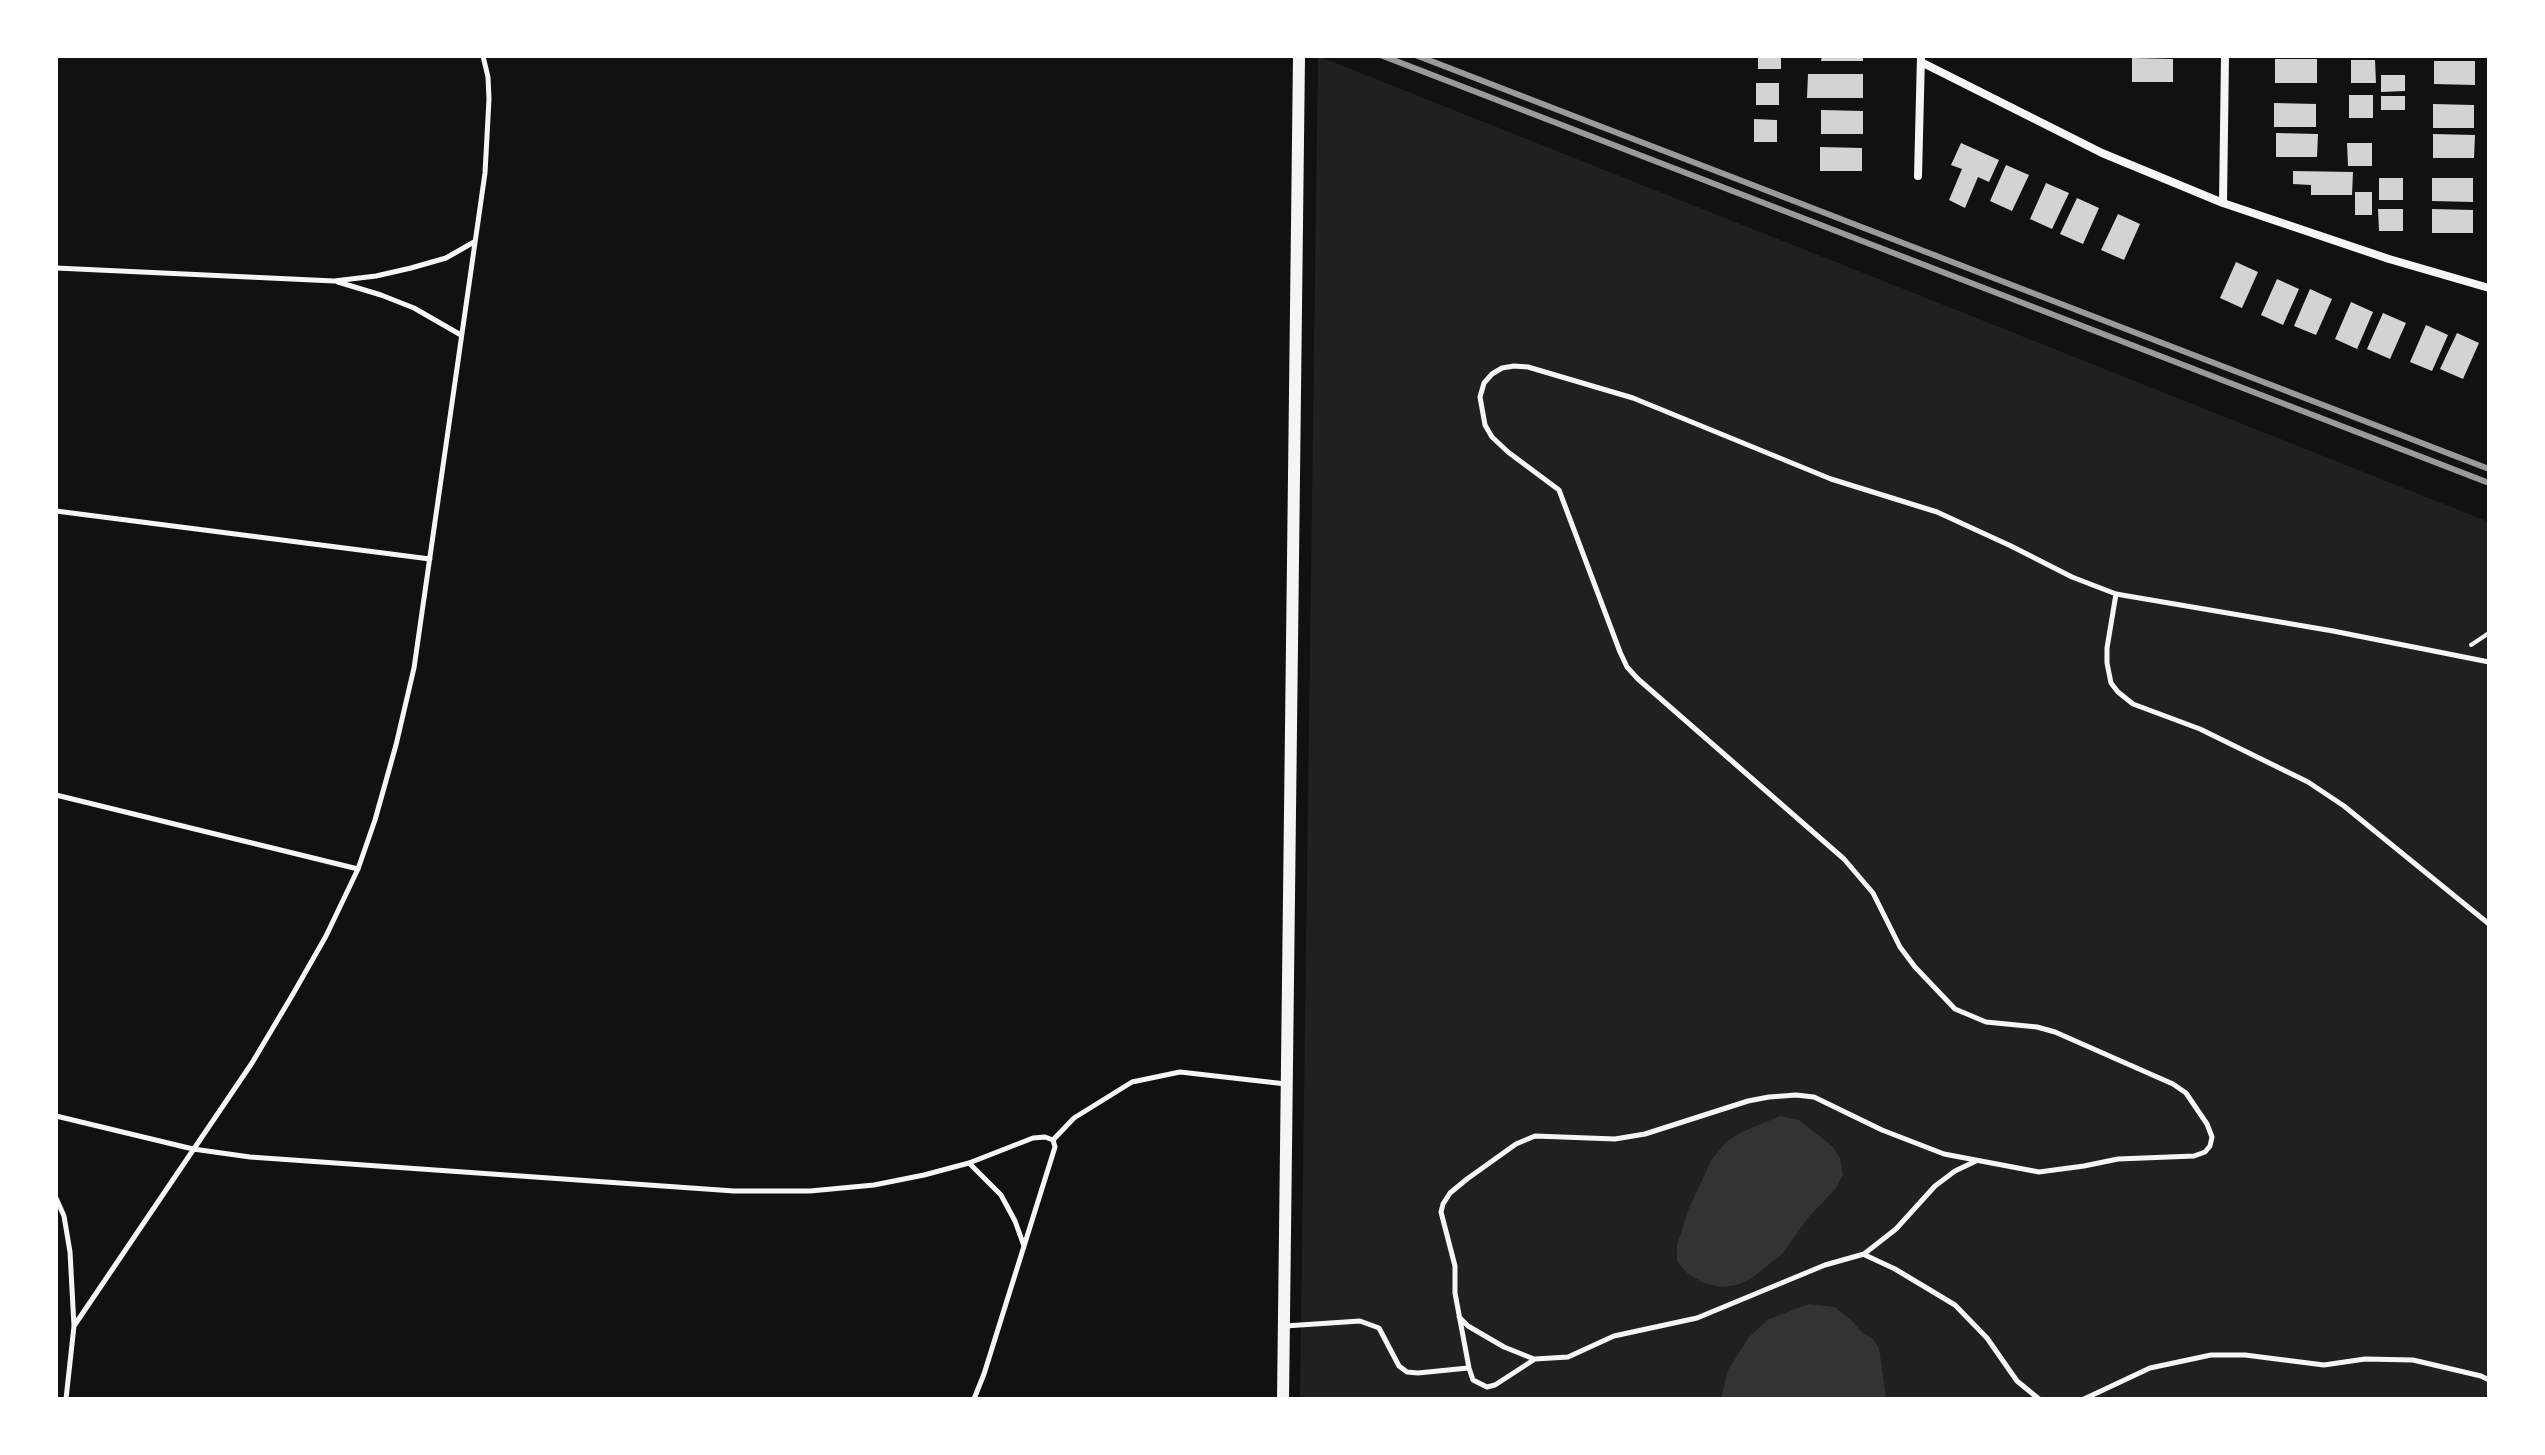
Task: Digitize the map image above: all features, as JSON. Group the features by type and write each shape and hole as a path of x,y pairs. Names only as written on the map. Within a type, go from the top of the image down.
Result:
{"street":[{"path":"1283,1399 1299,56"},
{"path":"2223,203 2225,56"},
{"path":"1918,176 1921,59 2102,153 2223,203 2389,259 2489,288"}],"lane":[{"path":"74,1326 252,1063 326,936 358,869 375,820 414,668 430,559 488,131 488,77 483,56"},
{"path":"56,268 334,281 376,276 446,258 474,241"},
{"path":"334,281 414,308 461,335"},
{"path":"1535,1359 1495,1385 1487,1387 1473,1380 1455,1293 1455,1266 1441,1212 1450,1193 1467,1179 1516,1144 1535,1136 1615,1139 1645,1134 1748,1101 1796,1095 1814,1097 1923,1146 1976,1161 2039,1172 2118,1159 2194,1156 2205,1152 2212,1137 2186,1093 2173,1084 2055,1032 1986,1022 1955,1009 1900,947 1873,893 1844,859 1648,690 1627,667 1559,490 1508,452 1492,437 1485,425 1480,397 1484,383 1492,374 1502,368 1528,367 1633,398 1831,479 1937,512 2072,577 2116,594 2333,631 2489,662"},
{"path":"56,511 430,559"},
{"path":"2116,594 2107,663 2111,683 2118,692 2133,704 2200,729 2308,782 2344,806 2489,924"},
{"path":"56,795 358,869"},
{"path":"1053,1140 1074,1118 1132,1082 1180,1072 1287,1084"},
{"path":"56,1116 193,1149 320,1164 734,1191 810,1191 874,1185 969,1163 1033,1138 1053,1140"},
{"path":"974,1399 1055,1147 1053,1140"},
{"path":"1459,1317 1468,1326 1504,1347 1535,1359 1568,1357 1614,1336 1697,1318 1825,1265 1864,1254 1896,1229 1935,1186 1976,1161"},
{"path":"969,1163 1001,1195 1024,1246"},
{"path":"56,1198 64,1216 70,1252 74,1326 66,1399"},
{"path":"1864,1254 1955,1305 1987,1338 2017,1381 2039,1399"},
{"path":"1284,1326 1360,1321 1379,1328 1399,1366 1407,1372 1469,1368"},
{"path":"2084,1399 2150,1368 2211,1355 2245,1355 2324,1365 2365,1359 2413,1360 2489,1380"}],"shaded area":[{"path":"1318,56 2489,522 2489,1399 1300,1399"},
{"path":"1780,1116 1799,1120 1832,1146 1840,1158 1843,1175 1836,1188 1808,1218 1782,1254 1752,1278 1722,1287 1704,1283 1688,1274 1677,1261 1677,1245 1689,1208 1712,1159 1727,1141"},
{"path":"1809,1304 1835,1307 1873,1339 1879,1348 1886,1399 1721,1399 1728,1370 1749,1337 1769,1319"}],"building":[{"path":"1758,56 1781,56 1781,69 1758,69"},
{"path":"1822,56 1863,56 1863,61 1821,61"},
{"path":"2132,58 2173,59 2173,82 2132,82"},
{"path":"2275,59 2317,59 2317,83 2275,83"},
{"path":"2351,60 2375,60 2376,83 2351,83"},
{"path":"2434,61 2475,61 2475,85 2434,84"},
{"path":"1808,74 1863,74 1863,98 1807,98"},
{"path":"2381,75 2405,75 2405,91 2381,92"},
{"path":"1756,83 1779,83 1779,105 1756,105"},
{"path":"2349,95 2373,95 2373,118 2349,118"},
{"path":"2381,96 2405,96 2405,110 2381,110"},
{"path":"2274,103 2316,104 2316,127 2274,127"},
{"path":"2433,104 2474,105 2474,128 2433,128"},
{"path":"1821,110 1863,111 1863,134 1821,134"},
{"path":"1754,119 1777,120 1777,142 1754,142"},
{"path":"2276,133 2318,134 2317,157 2276,157"},
{"path":"2433,134 2475,135 2474,158 2433,158"},
{"path":"1961,143 1999,160 1989,182 1978,177 1965,208 1949,200 1962,169 1951,165"},
{"path":"2347,143 2372,143 2372,166 2348,166"},
{"path":"1820,147 1862,148 1862,171 1820,171"},
{"path":"2006,165 2029,175 2012,211 1990,201"},
{"path":"2293,171 2353,172 2352,195 2311,195 2311,185 2293,184"},
{"path":"2379,178 2403,178 2403,200 2379,200"},
{"path":"2432,178 2473,178 2473,202 2432,201"},
{"path":"2046,183 2069,193 2052,229 2030,219"},
{"path":"2355,192 2372,192 2372,215 2355,215"},
{"path":"2077,198 2099,208 2083,244 2060,234"},
{"path":"2378,209 2403,209 2403,231 2379,231"},
{"path":"2432,209 2473,210 2473,233 2432,233"},
{"path":"2118,214 2140,224 2124,260 2101,250"},
{"path":"2236,262 2258,272 2242,308 2220,298"},
{"path":"2277,279 2299,289 2283,325 2261,315"},
{"path":"2310,289 2332,299 2316,335 2294,326"},
{"path":"2351,302 2373,312 2357,349 2335,339"},
{"path":"2383,313 2406,323 2390,359 2367,349"},
{"path":"2426,325 2448,335 2432,371 2410,362"},
{"path":"2457,333 2479,343 2463,379 2440,369"}],"railway":[{"path":"1383,56 2489,483"},
{"path":"1418,56 2489,469"}]}
